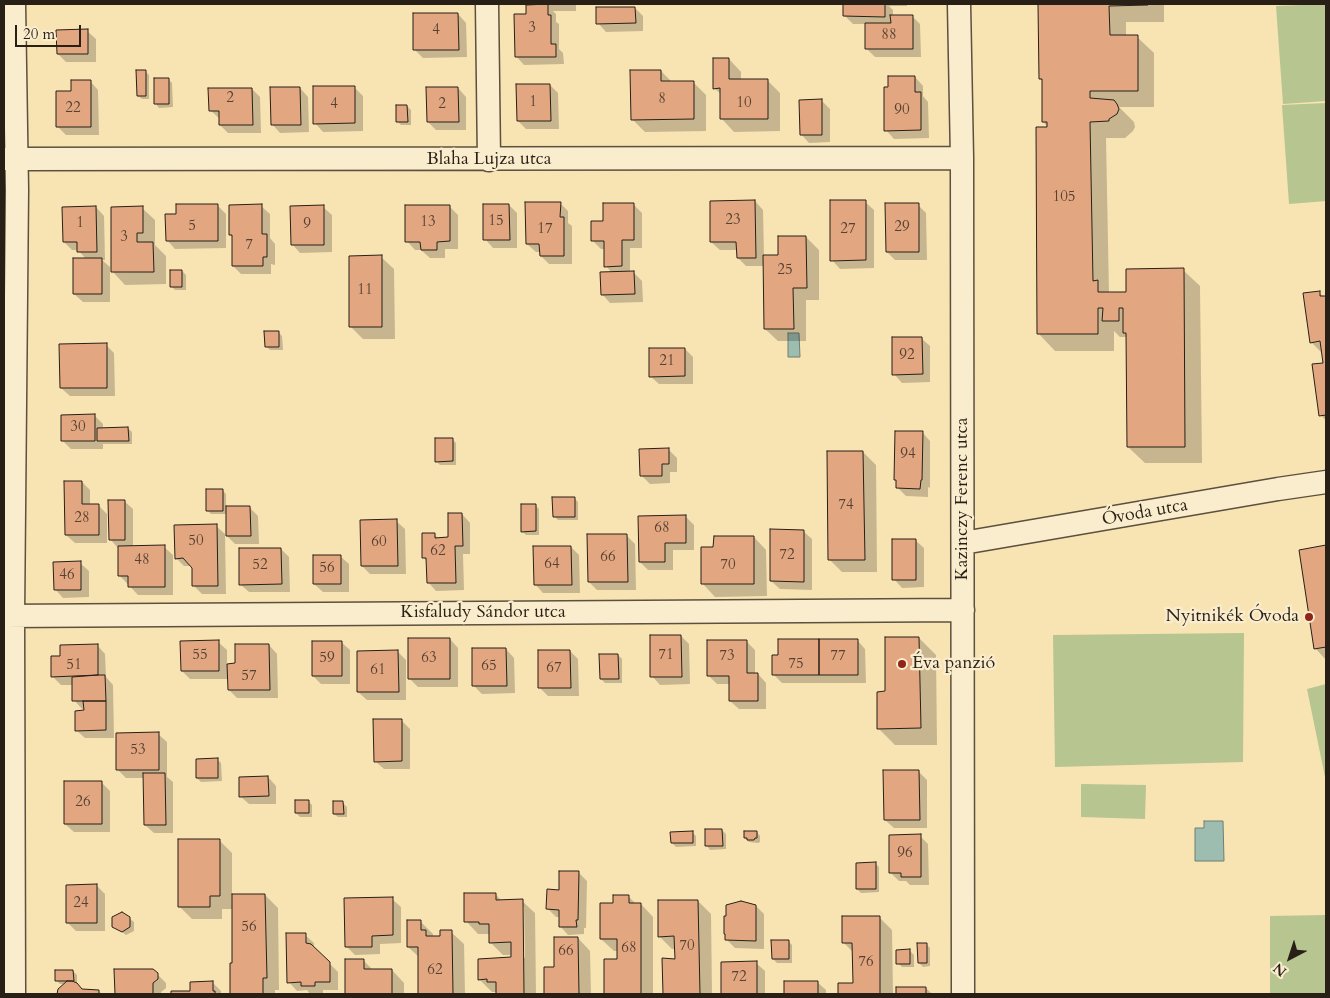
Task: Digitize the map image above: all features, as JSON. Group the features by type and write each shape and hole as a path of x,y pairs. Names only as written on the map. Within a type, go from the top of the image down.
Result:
{"street":[{"path":"14,4 10,159 17,190 8,616 14,994"},
{"path":"487,4 489,160"},
{"name":"Kazinczy Ferenc utca","path":"960,4 962,158 963,994"},
{"name":"Blaha Lujza utca","path":"10,159 489,160 962,158"},
{"name":"Óvoda utca","path":"963,544 1326,482"},
{"name":"Kisfaludy Sándor utca","path":"8,616 963,610"}],"green space":[{"path":"1326,4 1326,101 1283,104 1276,6"},
{"path":"1326,103 1326,201 1289,204 1282,105"},
{"path":"1244,633 1243,762 1055,767 1053,635"},
{"path":"1326,684 1326,782 1307,689"},
{"path":"1081,784 1146,785 1145,819 1081,817"},
{"path":"1326,915 1326,994 1270,994 1270,916"}],"shaded area":[{"path":"788,333 799,333 800,357 788,357"},
{"path":"1204,821 1223,821 1224,861 1195,861 1195,828 1204,828"}],"building":[{"path":"548,4 548,15 551,15 551,44 556,44 556,57 515,57 514,14 526,14 526,5"},
{"path":"843,4 885,4 885,17 843,16"},
{"path":"1038,4 1148,4 1109,6 1110,35 1138,35 1138,91 1090,91 1090,98 1114,100 1119,109 1117,114 1109,119 1109,121 1090,122 1093,281 1098,280 1098,292 1126,292 1126,269 1184,268 1185,447 1127,447 1126,333 1123,333 1123,308 1119,308 1119,321 1102,321 1103,308 1098,308 1098,334 1037,334 1036,127 1047,127 1047,122 1042,122 1042,79 1039,79"},
{"path":"596,7 635,7 636,23 596,24"},
{"path":"413,13 458,13 459,50 413,50"},
{"path":"890,15 913,15 913,49 865,49 865,23 891,23"},
{"path":"88,29 88,54 57,54 56,30"},
{"path":"713,58 729,58 729,79 768,79 768,119 720,119 720,88 713,89"},
{"path":"136,70 146,70 146,96 137,96"},
{"path":"630,70 661,70 661,81 694,81 694,119 631,120"},
{"path":"888,76 915,76 915,92 921,92 921,130 884,131 884,87 888,87"},
{"path":"154,78 169,78 169,104 154,104"},
{"path":"71,80 91,80 91,127 56,127 56,91 71,91"},
{"path":"516,84 550,84 551,121 517,121"},
{"path":"313,86 355,86 355,123 313,124"},
{"path":"270,87 300,87 301,125 271,125"},
{"path":"426,87 458,87 459,122 427,122"},
{"path":"208,88 252,88 253,125 219,125 219,111 209,111"},
{"path":"822,99 822,135 800,135 799,100"},
{"path":"396,105 407,105 408,122 396,122"},
{"path":"755,200 756,258 737,258 736,242 710,242 710,201"},
{"path":"830,200 866,200 866,260 830,261"},
{"path":"525,202 561,202 560,217 564,217 564,256 540,256 539,244 526,244"},
{"path":"603,203 634,203 634,240 622,240 622,266 604,267 604,241 591,241 591,221 603,221"},
{"path":"885,203 919,203 919,252 886,252"},
{"path":"176,204 218,204 218,241 166,241 165,214 176,214"},
{"path":"262,204 262,234 267,234 267,257 263,257 263,266 232,266 232,235 229,235 229,205"},
{"path":"483,204 509,204 510,240 483,240"},
{"path":"324,205 324,245 291,245 290,206"},
{"path":"405,205 450,205 450,241 437,242 437,250 421,250 420,242 405,242"},
{"path":"96,206 97,252 77,252 77,242 63,242 62,207"},
{"path":"143,206 143,233 137,233 137,242 153,242 154,272 111,272 111,207"},
{"path":"778,236 806,236 807,288 793,288 794,329 764,329 763,255 778,255"},
{"path":"382,255 382,327 349,327 349,256"},
{"path":"73,258 102,258 102,294 73,294"},
{"path":"170,270 182,270 182,287 170,287"},
{"path":"634,271 635,294 601,295 600,272"},
{"path":"1320,291 1320,296 1326,296 1326,415 1319,416 1312,364 1323,363 1320,341 1310,343 1303,293"},
{"path":"264,331 279,331 279,347 265,347"},
{"path":"892,337 922,337 923,374 892,375"},
{"path":"107,343 107,388 60,388 59,344"},
{"path":"649,348 685,348 685,376 649,377"},
{"path":"95,414 95,441 61,441 61,415"},
{"path":"128,427 129,441 97,441 97,428"},
{"path":"895,431 923,431 922,480 920,489 896,488 896,480 894,480"},
{"path":"435,438 453,438 453,461 435,462"},
{"path":"669,448 669,464 662,464 662,476 640,476 639,449"},
{"path":"827,451 863,451 865,560 828,560"},
{"path":"64,481 82,481 82,504 99,504 99,535 65,535"},
{"path":"206,489 223,489 223,511 206,511"},
{"path":"552,497 575,497 575,517 553,517"},
{"path":"108,500 125,500 125,540 109,540"},
{"path":"521,504 536,504 536,531 521,532"},
{"path":"226,506 250,506 251,536 226,536"},
{"path":"448,513 462,513 463,546 455,546 456,583 427,583 426,558 422,558 422,533 435,533 435,538 448,537"},
{"path":"686,515 686,543 665,543 665,562 639,562 638,516"},
{"path":"397,519 398,566 361,566 360,520"},
{"path":"217,524 218,586 192,586 192,568 183,558 175,559 174,525"},
{"path":"770,529 804,530 804,582 770,581"},
{"path":"587,534 627,534 628,582 588,582"},
{"path":"714,536 754,536 754,584 701,584 701,547 713,547"},
{"path":"892,539 916,539 916,580 892,580"},
{"path":"165,545 165,587 128,587 128,576 118,576 118,546"},
{"path":"1326,545 1326,647 1314,649 1299,550"},
{"path":"533,546 571,546 572,585 534,585"},
{"path":"239,548 281,548 282,584 239,585"},
{"path":"313,555 341,555 341,584 313,584"},
{"path":"81,561 81,590 54,590 53,562"},
{"path":"650,635 681,635 682,677 650,677"},
{"name":"Éva panzió","path":"885,637 919,637 921,728 877,729 877,692 885,691"},
{"path":"408,638 450,638 450,679 408,679"},
{"path":"778,639 819,639 819,675 772,675 772,655 778,655"},
{"path":"819,639 858,639 858,675 819,675"},
{"path":"219,640 219,671 181,671 180,641"},
{"path":"707,640 747,640 747,673 758,673 758,701 729,701 729,676 707,676"},
{"path":"312,641 342,641 342,676 312,676"},
{"path":"98,644 98,675 51,677 51,656 60,656 60,645"},
{"path":"235,644 269,644 270,690 228,690 227,664 235,663"},
{"path":"472,648 506,648 507,686 472,686"},
{"path":"398,650 399,692 357,692 357,651"},
{"path":"538,650 570,650 571,688 538,688"},
{"path":"599,654 618,654 619,679 600,679"},
{"path":"105,675 106,701 72,701 72,677"},
{"path":"83,701 106,701 106,730 75,731 75,711 84,710"},
{"path":"373,719 402,719 402,761 374,762"},
{"path":"159,732 159,770 116,770 116,733"},
{"path":"218,758 218,778 196,778 196,759"},
{"path":"883,770 919,770 920,820 884,820"},
{"path":"143,773 165,773 166,825 144,825"},
{"path":"268,776 269,796 239,797 239,777"},
{"path":"64,781 102,781 102,824 64,824"},
{"path":"295,800 309,800 309,813 295,813"},
{"path":"333,801 343,801 344,814 333,814"},
{"path":"705,829 722,829 723,846 705,846"},
{"path":"693,831 693,843 671,843 670,832"},
{"path":"744,831 757,831 757,838 747,840 747,838 744,838"},
{"path":"921,834 921,877 901,877 901,873 889,873 889,835"},
{"path":"178,839 220,839 220,896 210,896 210,907 178,907"},
{"path":"876,862 876,889 856,889 856,863"},
{"path":"559,871 579,871 577,927 559,927 559,910 546,909 547,889 559,890"},
{"path":"97,884 97,923 66,923 66,885"},
{"path":"464,893 496,893 496,900 523,899 524,994 496,994 496,982 487,982 487,979 478,980 478,959 511,957 511,942 489,943 489,924 464,922"},
{"path":"232,894 265,894 267,978 263,978 263,994 230,994"},
{"path":"613,895 629,895 629,903 641,903 641,994 604,994 604,959 617,959 617,939 600,939 600,903 613,903"},
{"path":"393,897 393,935 372,936 372,947 345,947 344,898"},
{"path":"658,900 698,900 700,994 663,994 662,958 675,959 674,936 658,937"},
{"path":"741,901 756,905 756,941 725,940 724,916 726,916 726,905"},
{"path":"122,912 130,917 130,927 122,932 112,927 112,917"},
{"path":"842,916 880,916 880,994 838,994 838,983 853,983 852,943 842,943"},
{"path":"407,920 421,920 421,930 426,930 426,936 440,936 440,930 452,930 453,994 418,994 418,947 407,947"},
{"path":"286,933 306,933 306,943 311,944 330,962 330,982 315,982 315,986 301,986 301,982 287,983"},
{"path":"554,937 578,937 579,994 544,994 544,967 554,967"},
{"path":"771,940 789,940 789,959 772,959"},
{"path":"917,943 927,943 927,963 918,963"},
{"path":"910,949 910,964 896,964 896,950"},
{"path":"345,959 364,959 364,969 392,969 392,994 345,994"},
{"path":"757,961 757,994 721,994 721,962"},
{"path":"114,969 153,969 158,973 158,979 153,983 153,994 115,994"},
{"path":"55,970 73,970 74,981 55,981"},
{"path":"67,981 77,983 82,989 99,990 99,994 57,994 58,989"},
{"path":"213,981 213,991 215,991 215,994 171,994 171,991 190,991 190,982"},
{"path":"784,981 818,981 818,994 784,994"},
{"path":"896,987 926,987 926,994 896,994"}],"place":[{"name":"Nyitnikék Óvoda","path":"1309,617"},
{"name":"Éva panzió","path":"902,664"}]}
